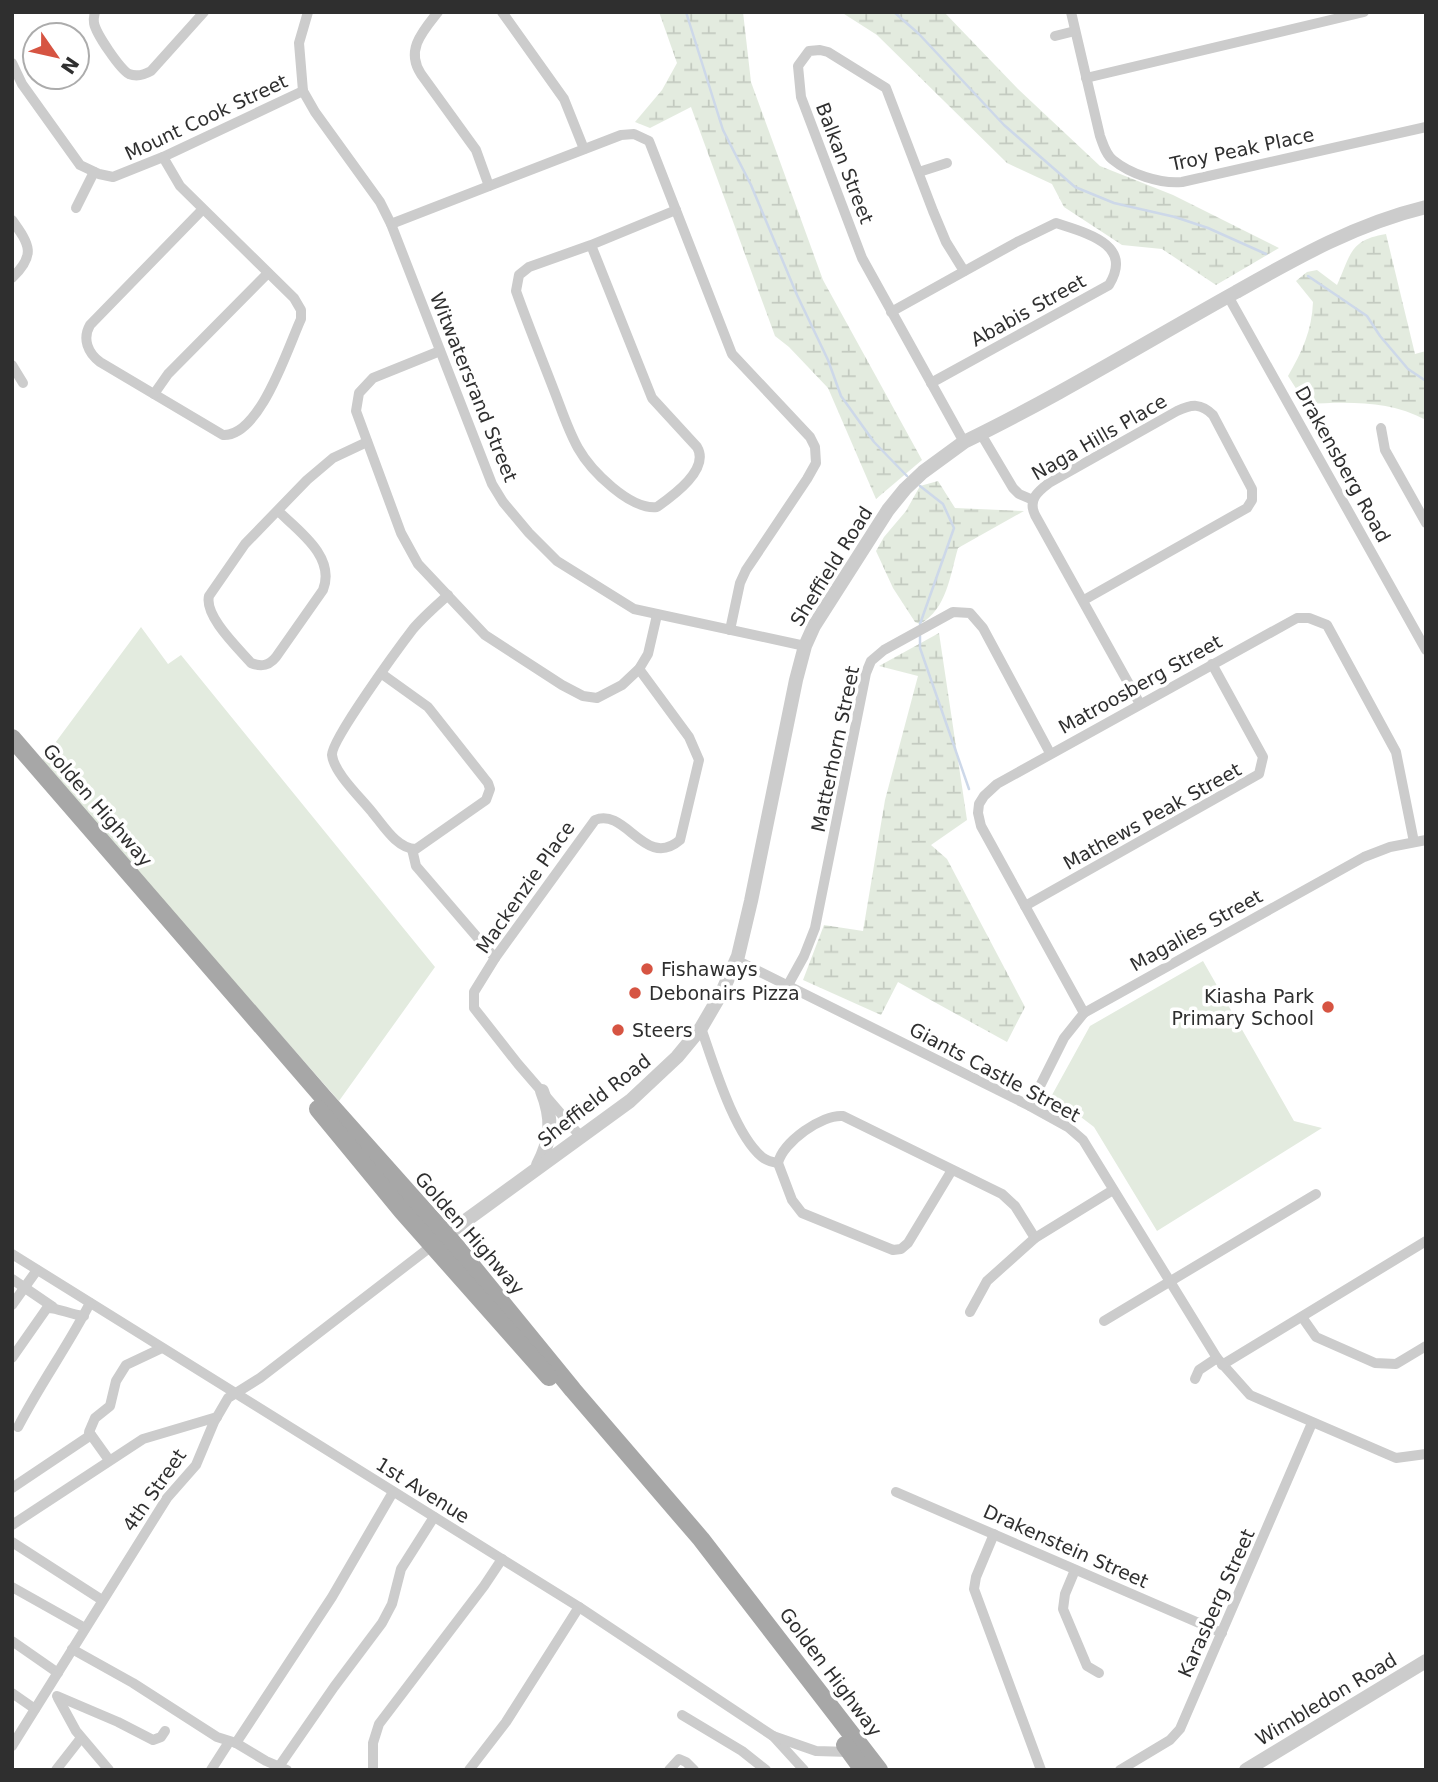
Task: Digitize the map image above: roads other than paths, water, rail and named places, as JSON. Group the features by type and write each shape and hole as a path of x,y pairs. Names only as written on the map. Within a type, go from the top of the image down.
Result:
{"main road":[{"name":"Golden Highway","path":"12,738 314,1087 693,1546 810,1694 863,1770"},
{"name":"Golden Highway","path":"12,754 231,1007 573,1390 701,1539 779,1637 878,1770"}],"street":[{"path":"96,12 94,25 116,60 129,74 139,76 151,71 204,12"},
{"name":"Witwatersrand Street","path":"308,12 299,43 303,91 315,112 380,202 391,223 479,452 503,502 557,561 634,609 805,646"},
{"path":"438,12 417,40 415,63 476,150 489,186"},
{"path":"502,12 564,99 584,149"},
{"name":"Troy Peak Place","path":"1071,12 1100,136 1110,157 1128,169 1165,183 1182,182 1426,127"},
{"path":"1086,78 1364,12"},
{"path":"1055,36 1075,31"},
{"name":"Balkan Street","path":"964,271 946,242 886,88 828,52 815,50 804,55 798,66 801,97 862,258 964,442"},
{"path":"12,63 17,87 80,165 94,172 76,208"},
{"name":"Mount Cook Street","path":"94,172 113,177 163,158 303,91"},
{"path":"391,223 621,135 634,134 646,138 656,156 732,354 810,438 817,456 807,479 746,570 740,583 730,630"},
{"path":"163,158 180,187 298,302 301,319 261,408 237,433 223,435 94,357 87,346 87,330 202,210"},
{"path":"919,172 947,163"},
{"name":"Sheffield Road","path":"439,1240 629,1101 665,1070 701,1027 722,992 736,960 805,646 829,600 888,510 923,472 964,442 1345,233 1386,217 1426,207"},
{"path":"592,245 652,398 697,447 701,455 698,470 657,507 639,505 624,495 604,480 581,453 566,424 516,291 519,275 529,267 592,245 676,210"},
{"path":"12,220 29,250 25,264 12,278"},
{"name":"Ababis Street","path":"891,312 1056,223 1101,241 1113,250 1117,272 1109,285 1100,292 931,383"},
{"path":"154,394 174,368 268,273"},
{"name":"Drakensberg Road","path":"1228,296 1426,650"},
{"path":"440,351 373,378 359,393 356,411 408,549 418,564 490,639 583,695 597,698 622,685 639,669 648,654 657,615"},
{"path":"12,365 23,383"},
{"name":"Naga Hills Place","path":"1083,600 1247,508 1252,500 1252,489 1213,415 1197,405 1177,411 1049,483 1037,492 1033,500 1035,515 1140,705"},
{"path":"1381,428 1385,450 1422,506 1426,523"},
{"path":"981,434 1013,488 1033,500"},
{"path":"278,511 316,548 327,578 323,590 276,657 272,662 259,666 251,663 215,619 207,601 245,544 325,463 367,442"},
{"path":"412,849 400,843 386,829 337,769 332,756 334,744 414,629 448,596"},
{"name":"Matterhorn Street","path":"788,985 815,928 866,673 875,656 953,612 970,614 984,628 1050,753"},
{"name":"Matroosberg Street","path":"1084,1013 981,826 979,804 997,783 1297,618 1313,618 1327,625 1396,752 1420,841"},
{"name":"Mathews Peak Street","path":"1025,906 1259,774 1263,757 1212,664"},
{"name":"Mackenzie Place","path":"581,1137 474,1007 474,992 495,958 595,820 612,820 658,848 673,846 680,840 699,760 689,737 639,669"},
{"path":"382,674 428,707 490,789 486,800 471,813 412,849"},
{"name":"Magalies Street","path":"1030,1106 1064,1038 1084,1013 1364,857 1390,847 1420,841"},
{"path":"412,849 416,866 495,958"},
{"name":"Giants Castle Street","path":"736,960 1068,1127 1083,1140 1219,1362 1250,1395 1396,1458 1426,1454"},
{"path":"701,1027 730,1105 748,1141 765,1159 778,1163"},
{"path":"535,1169 550,1136 550,1115 542,1091"},
{"path":"952,1170 908,1244 893,1250 802,1213 792,1200 778,1163 784,1148 819,1122 835,1115 853,1120 1002,1194 1015,1206 1035,1238"},
{"path":"970,1311 987,1281 1035,1238 1113,1190"},
{"path":"1104,1321 1316,1194"},
{"name":"4th Street","path":"14,1738 50,1686 167,1498 196,1465 228,1398 260,1378 439,1240"},
{"path":"1195,1379 1199,1370 1219,1362 1301,1317 1426,1241"},
{"name":"1st Avenue","path":"14,1258 235,1392 579,1608 773,1737 804,1770"},
{"path":"12,1306 37,1270"},
{"path":"12,1279 66,1314 84,1316"},
{"path":"18,1427 38,1389 72,1339 90,1303"},
{"path":"12,1359 42,1314 47,1308 53,1307"},
{"path":"1301,1317 1316,1337 1375,1363 1396,1364 1426,1346"},
{"path":"109,1460 89,1429 110,1406 116,1381 126,1364 162,1348"},
{"path":"12,1525 143,1439 217,1417"},
{"name":"Karasberg Street","path":"1120,1770 1178,1733 1312,1423"},
{"path":"12,1488 91,1435"},
{"path":"211,1770 332,1597 393,1492"},
{"name":"Drakenstein Street","path":"896,1492 1222,1633"},
{"path":"72,1649 232,1743 284,1768 334,1687 382,1623 392,1604 401,1569 434,1517"},
{"path":"994,1534 976,1577 974,1589 1041,1770"},
{"path":"12,1542 102,1600"},
{"path":"373,1770 373,1743 379,1724 502,1559"},
{"path":"1075,1570 1065,1594 1063,1609 1087,1666 1099,1673"},
{"path":"12,1587 85,1628"},
{"path":"469,1770 506,1722 579,1608"},
{"path":"12,1641 58,1673"},
{"name":"Wimbledon Road","path":"1246,1770 1426,1661"},
{"path":"50,1686 82,1738 109,1770"},
{"path":"12,1693 35,1709"},
{"path":"57,1696 153,1740 161,1737 165,1731"},
{"path":"682,1715 742,1751 766,1770"},
{"path":"773,1737 817,1751 850,1752"},
{"path":"56,1770 82,1738"},
{"path":"669,1770 679,1759 694,1770"}],"waterway":[{"path":"686,12 723,130 751,185 797,295 828,360 841,396 874,442 907,476"},
{"path":"894,12 919,34 1004,125 1075,187 1114,203 1175,217 1208,228 1266,254"},
{"path":"1308,276 1367,316 1408,369 1426,381"},
{"path":"920,486 943,504 954,528 920,624"},
{"path":"920,636 920,648 969,789"}],"place":[{"name":"Fishaways","path":"647,969"},
{"name":"Debonairs Pizza","path":"635,993"},
{"name":"Kiasha Park Primary School","path":"1328,1007"},
{"name":"Steers","path":"618,1030"}]}
